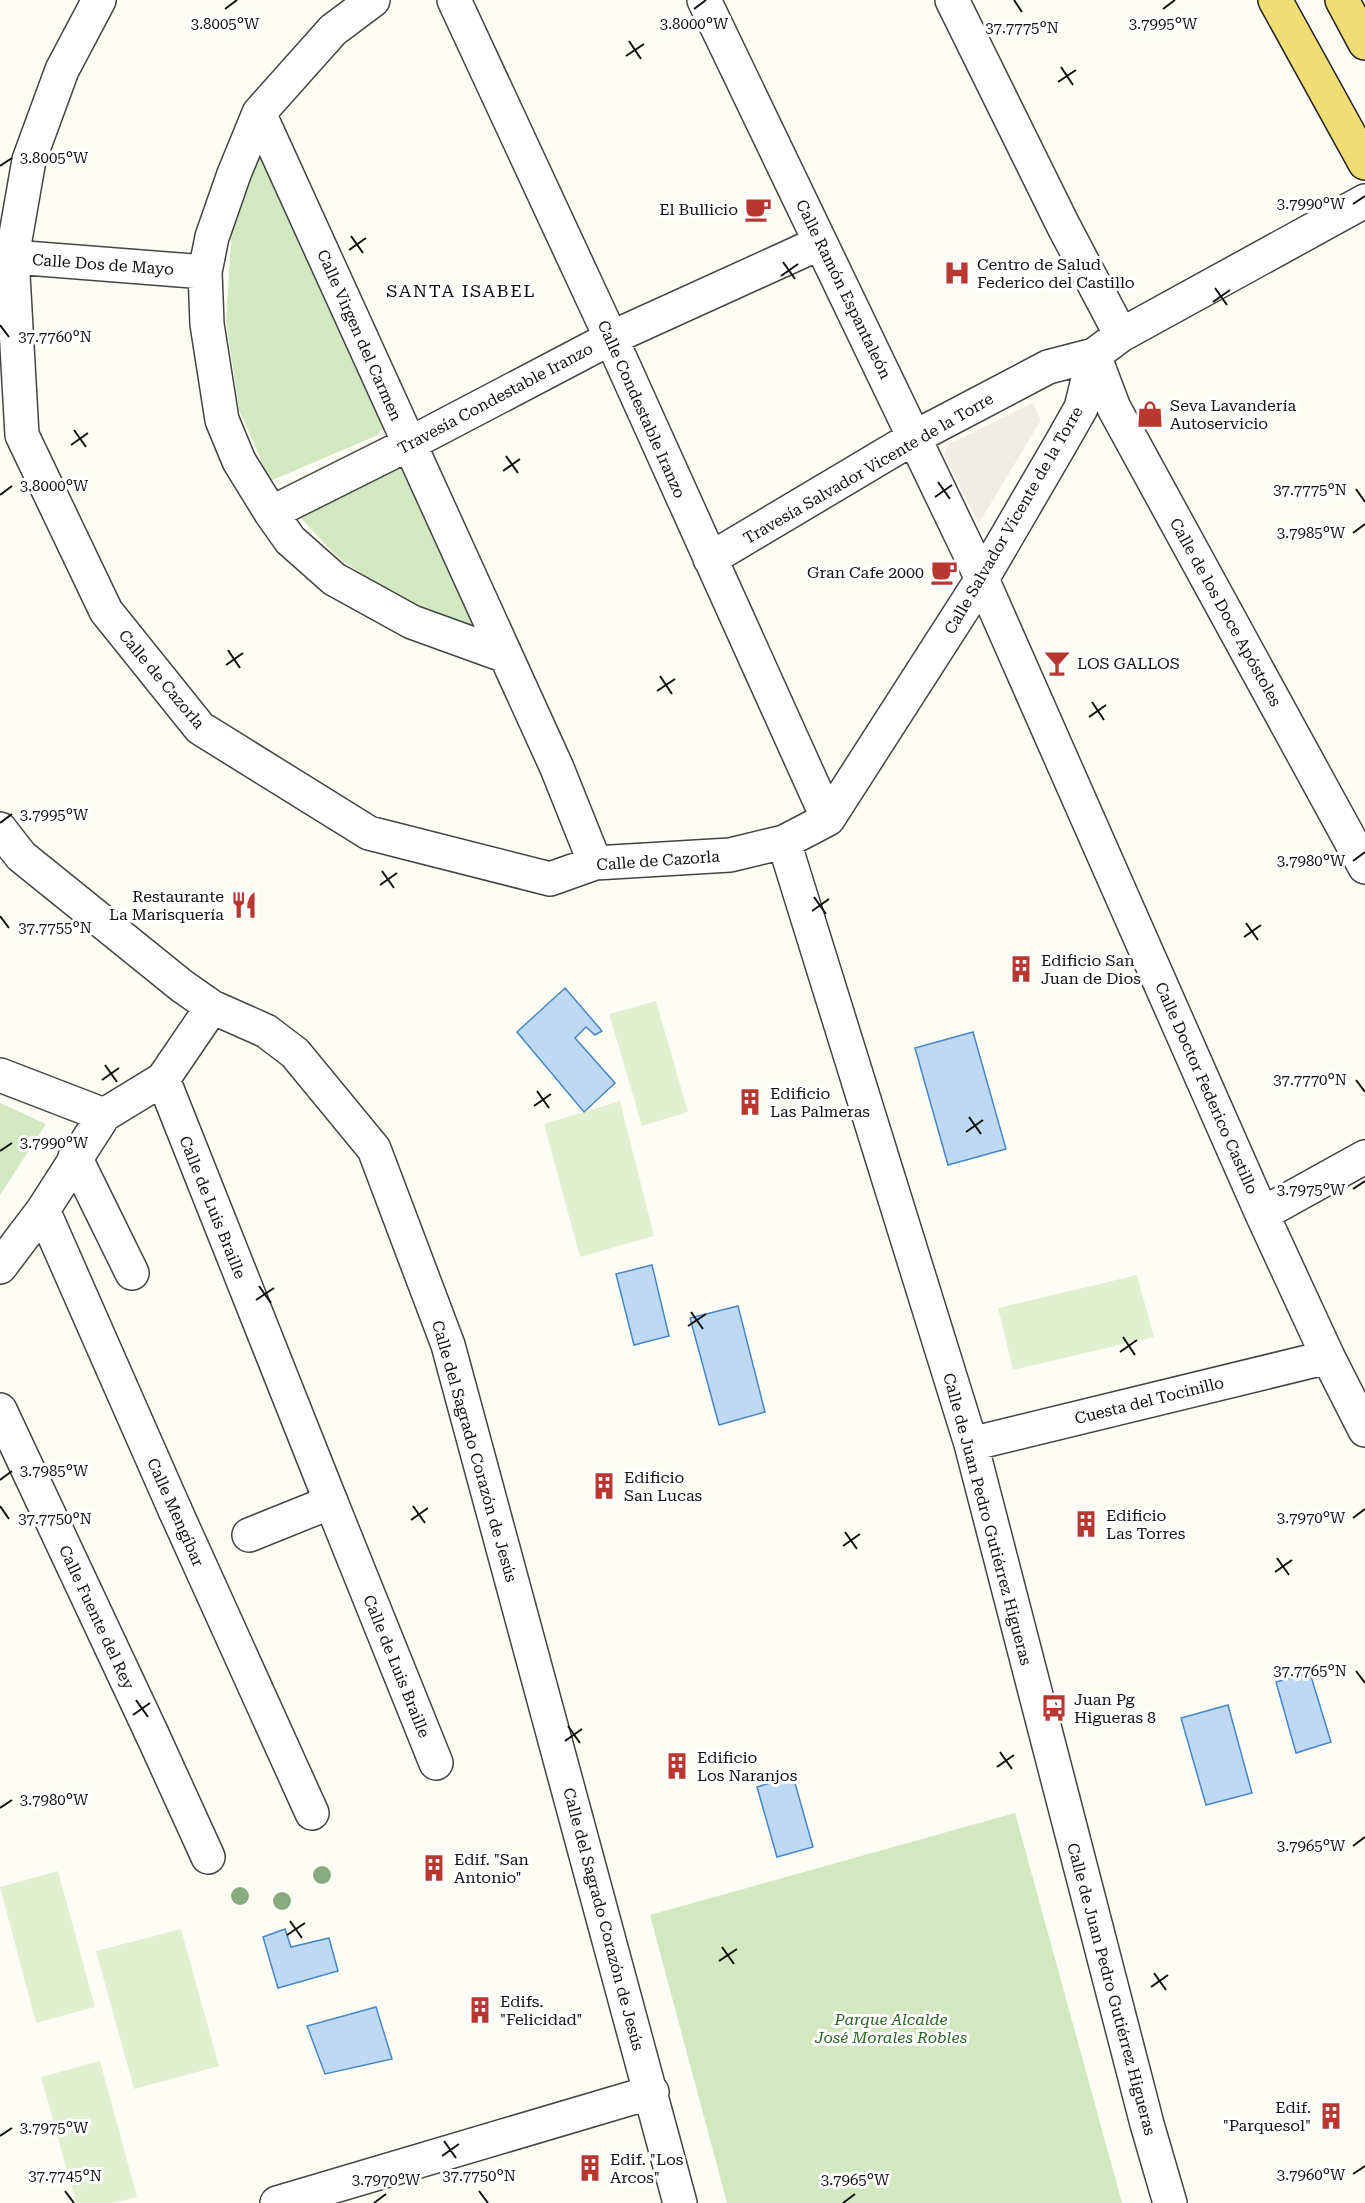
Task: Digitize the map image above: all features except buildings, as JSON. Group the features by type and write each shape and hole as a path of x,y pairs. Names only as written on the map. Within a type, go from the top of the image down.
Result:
{"main road":[{"path":"1275,0 1365,163"},
{"path":"1342,0 1365,43"}],"street":[{"name":"Calle de Cazorla","path":"99,0 62,70 29,160 6,256 22,435 106,611 200,728 369,833 550,879 595,863 730,855 784,842 828,819"},
{"path":"373,0 333,30 259,113 212,237 206,272 208,333 222,420 239,461 290,540 334,579 373,603 412,622 506,656"},
{"name":"Calle Condestable Iranzo","path":"454,0 611,338 828,819"},
{"name":"Calle Ramón Espantaleón","path":"704,0 982,579"},
{"path":"952,0 1063,225 1121,335"},
{"name":"Calle Virgen del Carmen","path":"259,113 557,768 595,863"},
{"path":"1094,355 1121,335 1365,201"},
{"name":"Travesía Condestable Iranzo","path":"271,513 409,444 611,338 820,243"},
{"name":"Calle Dos de Mayo","path":"6,256 206,272"},
{"name":"Travesía Salvador Vicente de la Torre","path":"710,559 915,437 1048,367 1094,355"},
{"name":"Calle Salvador Vicente de la Torre","path":"828,819 982,579 1081,408 1094,355"},
{"name":"Calle de los Doce Apóstoles","path":"1094,355 1114,408 1365,867"},
{"name":"Calle Doctor Federico Castillo","path":"982,579 1262,1214 1328,1357 1365,1430"},
{"name":"Calle del Sagrado Corazón de Jesús","path":"0,829 21,856 182,986 212,1007 266,1031 295,1053 374,1149 448,1345 652,2092 680,2203"},
{"name":"Calle de Juan Pedro Gutiérrez Higueras","path":"784,842 971,1444 1147,2124 1170,2203"},
{"path":"0,1267 43,1210 104,1115 163,1079 212,1007"},
{"path":"0,1075 104,1115"},
{"name":"Calle de Luis Braille","path":"163,1079 436,1763"},
{"path":"75,1157 132,1274"},
{"path":"1262,1214 1365,1157"},
{"name":"Calle Mengíbar","path":"43,1210 312,1813"},
{"name":"Cuesta del Tocinillo","path":"971,1444 1328,1357"},
{"name":"Calle Fuente del Rey","path":"0,1410 208,1857"},
{"path":"249,1535 331,1502"},
{"path":"277,2203 327,2196 652,2092"}],"green space":[{"path":"266,127 394,408 378,435 270,481 239,409 226,321 232,226"},
{"path":"409,444 479,627 453,625 411,607 337,557 301,518 312,492"},
{"path":"656,1001 688,1112 642,1126 609,1014"},
{"path":"620,1101 654,1236 580,1257 544,1124"},
{"path":"0,1103 46,1124 0,1195"},
{"path":"1137,1275 1154,1337 1013,1370 998,1308"},
{"name":"Parque Alcalde José Morales Robles","path":"1015,1813 1122,2203 727,2203 650,1915"},
{"path":"58,1871 95,2007 36,2023 0,1887"},
{"path":"181,1929 219,2066 134,2089 96,1951"},
{"path":"100,2061 137,2197 113,2203 76,2203 41,2077"}],"shaded area":[{"path":"1032,403 1041,420 979,523 944,455 949,444"}],"water":[{"path":"565,988 602,1031 595,1035 586,1027 575,1038 615,1083 584,1112 517,1032"},
{"path":"973,1032 1006,1149 948,1165 915,1048"},
{"path":"652,1265 669,1336 634,1345 616,1274"},
{"path":"738,1306 765,1412 719,1425 690,1318"},
{"path":"1310,1673 1331,1742 1296,1753 1276,1682"},
{"path":"1228,1705 1252,1793 1206,1805 1181,1718"},
{"path":"793,1776 813,1847 777,1857 757,1787"},
{"path":"285,1929 291,1947 329,1938 338,1971 278,1988 263,1937"},
{"path":"376,2007 392,2059 325,2074 307,2026"}],"place":[{"name":"El Bullicio","path":"758,209"},
{"name":"Centro de Salud Federico del Castillo","path":"957,273"},
{"name":"Seva Lavandería Autoservicio","path":"1150,414"},
{"name":"Gran Cafe 2000","path":"944,572"},
{"name":"LOS GALLOS","path":"1057,663"},
{"name":"Restaurante La Marisquería","path":"244,905"},
{"name":"Edificio San Juan de Dios","path":"1021,969"},
{"name":"Edificio Las Palmeras","path":"750,1102"},
{"name":"Edificio San Lucas","path":"604,1486"},
{"name":"Edificio Las Torres","path":"1086,1524"},
{"name":"Juan Pg Higueras 8","path":"1054,1708"},
{"name":"Edificio Los Naranjos","path":"677,1766"},
{"name":"Edif. \"San Antonio\"","path":"434,1868"},
{"name":"Edifs. \"Felicidad\"","path":"480,2010"},
{"name":"Edif. \"Parquesol\"","path":"1331,2116"},
{"name":"Edif. \"Los Arcos\"","path":"590,2168"}],"district":[{"name":"SANTA ISABEL","path":"461,291"}]}
